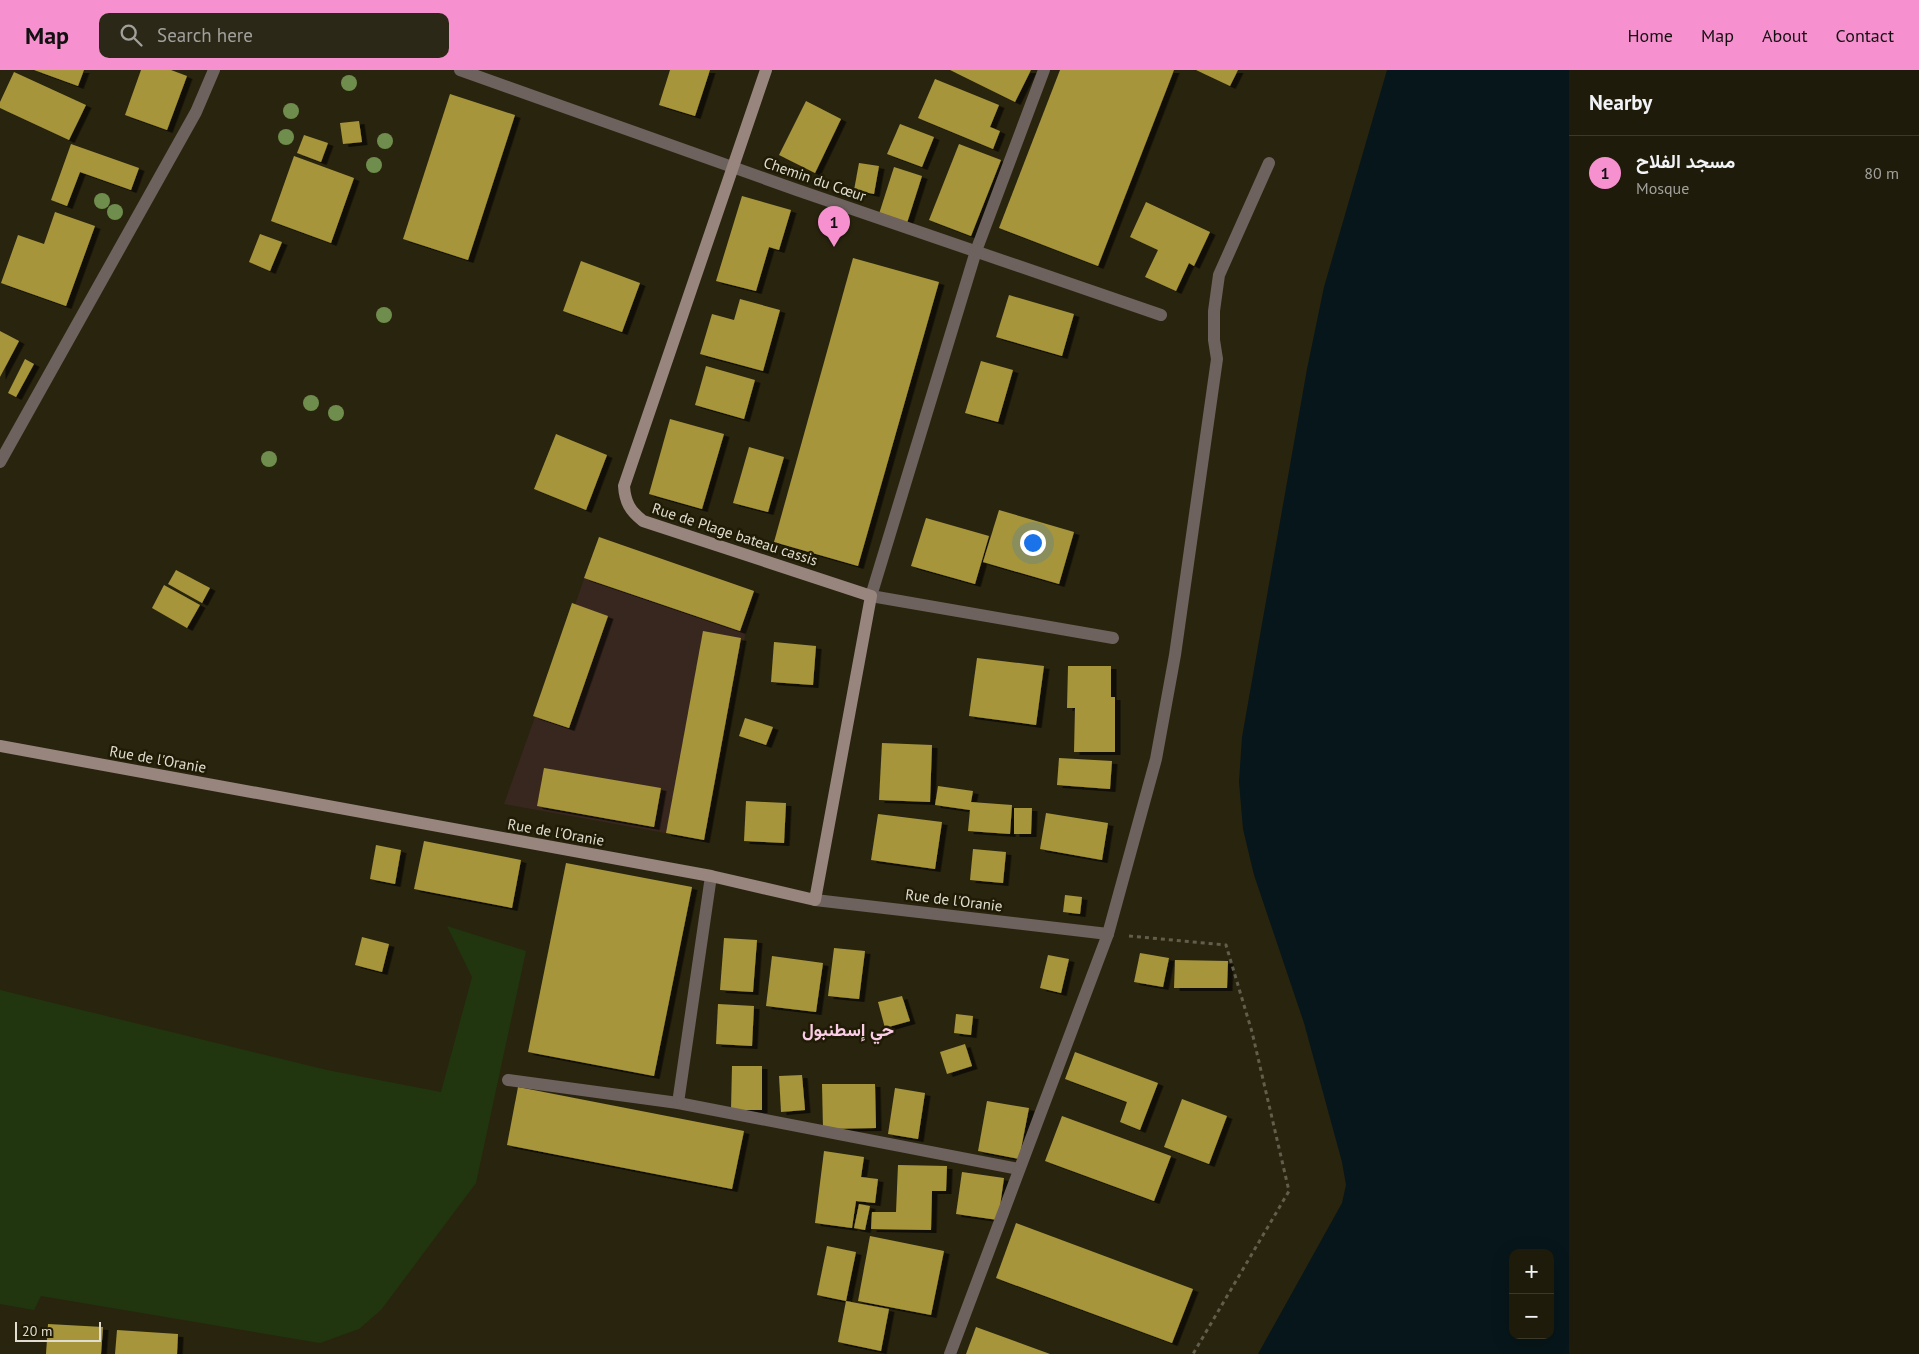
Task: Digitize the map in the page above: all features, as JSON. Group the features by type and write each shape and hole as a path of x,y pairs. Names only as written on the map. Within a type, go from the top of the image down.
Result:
{"street":[{"path":"0,462 191,121 214,70"},
{"name":"Chemin du Cœur","path":"460,70 734,168 1162,315"},
{"name":"Rue de Plage bateau cassis","path":"766,70 624,486 625,499 631,512 643,521 870,596 1113,638"},
{"path":"815,900 870,596 976,251 1044,70"},
{"path":"950,1354 1108,934 1156,758 1175,655 1217,359 1214,340 1214,310 1220,275 1269,164"},
{"name":"Rue de l'Oranie","path":"0,746 711,876 815,900 1108,934"},
{"path":"678,1103 711,876"},
{"path":"508,1080 678,1103 1019,1169"}],"path":[{"path":"1108,934 1226,945 1252,1032 1289,1191 1193,1354"}],"shaded area":[{"path":"1387,70 1569,70 1569,1354 1258,1354 1342,1203 1346,1185 1342,1162 1304,1023 1254,875 1243,829 1239,782 1242,737 1307,369 1324,287"},
{"path":"599,537 754,591 704,840 504,804"}],"green space":[{"path":"447,926 526,951 476,1183 381,1310 359,1329 320,1343 41,1296 34,1310 0,1304 0,990 327,1070 441,1092 472,977"}],"building":[{"path":"34,70 84,70 78,86"},
{"path":"141,70 171,70 187,76 167,130 125,115"},
{"path":"670,70 710,70 695,116 659,105"},
{"path":"950,70 1031,70 1015,102"},
{"path":"1060,70 1174,70 1098,266 999,228"},
{"path":"1196,70 1238,70 1230,86"},
{"path":"14,72 86,105 69,140 0,108 0,102"},
{"path":"935,79 999,105 990,127 1000,131 993,149 918,118"},
{"path":"450,94 515,115 468,260 403,239"},
{"path":"806,101 841,119 815,173 779,155"},
{"path":"359,121 362,142 343,144 340,123"},
{"path":"900,124 934,137 922,167 887,154"},
{"path":"304,135 328,143 321,162 297,153"},
{"path":"71,144 139,168 131,190 80,172 67,206 51,200"},
{"path":"959,144 1001,160 971,236 929,220"},
{"path":"294,156 354,178 331,243 271,221"},
{"path":"859,163 879,166 874,194 854,190"},
{"path":"894,167 922,176 907,223 879,214"},
{"path":"742,196 791,210 779,250 769,247 756,291 716,281"},
{"path":"1146,202 1210,232 1194,266 1189,263 1176,291 1145,277 1158,250 1130,237"},
{"path":"55,212 95,226 66,306 1,283 18,235 44,244"},
{"path":"260,234 282,242 270,271 249,262"},
{"path":"853,258 939,282 858,566 774,542"},
{"path":"581,261 640,283 622,332 563,311"},
{"path":"1009,295 1074,314 1062,356 996,337"},
{"path":"740,299 780,310 763,371 700,354 712,314 734,320"},
{"path":"0,331 19,341 0,377"},
{"path":"25,359 34,364 16,397 8,393"},
{"path":"981,361 1013,370 998,422 965,413"},
{"path":"706,366 755,380 744,419 695,405"},
{"path":"670,419 724,434 702,509 649,494"},
{"path":"556,434 607,455 586,510 534,489"},
{"path":"749,447 784,457 768,512 733,503"},
{"path":"999,510 1074,532 1059,584 983,562"},
{"path":"926,518 989,536 975,584 911,566"},
{"path":"599,537 754,591 740,631 584,578"},
{"path":"176,570 210,588 202,603 168,584"},
{"path":"164,585 200,605 187,628 152,608"},
{"path":"572,603 608,616 569,728 533,716"},
{"path":"703,631 741,638 704,840 666,833"},
{"path":"774,642 816,646 813,685 771,682"},
{"path":"977,658 1044,666 1036,725 969,716"},
{"path":"1068,666 1111,666 1111,697 1115,697 1115,752 1074,752 1075,708 1067,708"},
{"path":"745,718 773,727 766,745 739,736"},
{"path":"882,743 932,745 930,802 879,800"},
{"path":"1059,758 1112,761 1110,789 1057,785"},
{"path":"544,768 661,788 654,827 537,806"},
{"path":"938,786 973,791 971,802 1012,805 1010,834 968,831 970,810 935,805"},
{"path":"746,801 786,803 784,843 744,841"},
{"path":"1014,808 1032,808 1031,834 1014,834"},
{"path":"1046,813 1108,823 1102,860 1040,849"},
{"path":"878,814 942,822 935,869 871,860"},
{"path":"424,841 521,860 512,908 414,889"},
{"path":"376,845 401,850 395,884 370,879"},
{"path":"973,849 1006,852 1003,883 970,880"},
{"path":"566,863 692,887 654,1076 528,1052"},
{"path":"1065,895 1082,897 1080,914 1063,912"},
{"path":"362,937 389,944 382,972 355,965"},
{"path":"724,938 757,940 753,992 720,990"},
{"path":"834,948 865,951 859,999 828,996"},
{"path":"1140,953 1169,958 1163,987 1134,982"},
{"path":"1048,955 1069,959 1061,993 1040,988"},
{"path":"772,956 823,963 816,1012 766,1006"},
{"path":"1175,960 1228,961 1227,988 1174,988"},
{"path":"902,996 910,1021 885,1028 878,1002"},
{"path":"718,1004 754,1006 752,1046 716,1044"},
{"path":"956,1014 973,1016 971,1035 954,1033"},
{"path":"965,1044 972,1066 947,1074 940,1052"},
{"path":"1075,1052 1158,1083 1140,1130 1120,1122 1127,1102 1065,1079"},
{"path":"732,1066 762,1066 762,1110 731,1110"},
{"path":"802,1075 805,1110 781,1112 779,1076"},
{"path":"822,1084 875,1084 876,1128 823,1129"},
{"path":"518,1087 744,1131 732,1189 507,1145"},
{"path":"895,1088 925,1093 918,1139 888,1134"},
{"path":"1182,1099 1227,1116 1209,1164 1164,1147"},
{"path":"987,1101 1029,1108 1019,1159 978,1151"},
{"path":"1062,1116 1171,1156 1154,1201 1045,1161"},
{"path":"824,1151 864,1157 861,1177 878,1179 875,1203 856,1201 852,1228 815,1223"},
{"path":"898,1165 947,1166 946,1191 932,1191 931,1230 871,1229 872,1212 896,1212"},
{"path":"962,1172 1004,1178 998,1220 956,1214"},
{"path":"859,1204 870,1206 865,1230 854,1228"},
{"path":"1016,1223 1193,1289 1172,1343 996,1278"},
{"path":"870,1236 944,1251 931,1315 858,1301"},
{"path":"827,1246 856,1252 846,1301 817,1295"},
{"path":"846,1301 889,1309 881,1351 838,1342"},
{"path":"48,1324 103,1327 101,1354 46,1354"},
{"path":"976,1327 1050,1354 966,1354"},
{"path":"117,1330 178,1334 177,1354 115,1354"}],"place":[{"name":"مسجد الفلاح","path":"834,247"}],"district":[{"name":"حي إسطنبول","path":"848,1029"}]}
